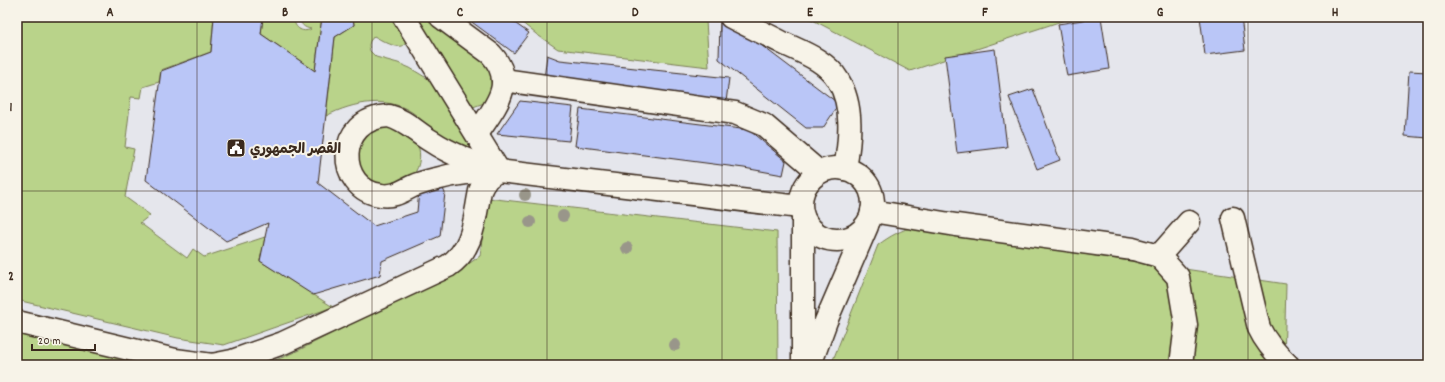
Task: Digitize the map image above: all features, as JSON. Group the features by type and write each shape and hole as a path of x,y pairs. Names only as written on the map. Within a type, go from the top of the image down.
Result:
{"street":[{"path":"404,17 499,171"},
{"path":"441,17 491,54 501,67 503,91 476,134"},
{"path":"731,17 820,61 838,78 847,97 850,122 845,169"},
{"path":"503,80 735,113 764,125 819,172"},
{"path":"499,171 474,163 450,152 420,134 407,124 389,116 369,119 361,125 352,136 348,150 348,165 354,179 366,190 381,195 392,195 403,192 412,186 442,177 479,171 499,171 801,212"},
{"path":"803,365 801,196 805,186 811,178 819,172 829,168 839,168 850,170 866,182 873,201 871,216 829,314 810,365"},
{"path":"17,322 176,360 212,365 232,361 283,343 448,266 464,252 470,239 480,191 483,184 493,173 499,171"},
{"path":"801,212 808,226 815,233 824,238 834,240 854,236 863,230 871,216"},
{"path":"871,216 956,225 1133,249 1159,256 1178,277 1186,325 1181,365"},
{"path":"1233,218 1259,328 1264,338 1288,365"},
{"path":"1159,256 1189,222"}],"green space":[{"path":"17,17 214,17 211,52 161,70 159,82 143,87 141,98 131,97 125,147 134,149 125,197 150,215 140,223 187,258 193,249 204,257 265,237 260,261 333,307 224,345 178,338 17,300"},
{"path":"263,17 294,17 297,27 304,31 311,29 306,28 300,22 299,17 322,17 315,71 261,34"},
{"path":"353,17 396,17 406,41 404,45 392,45 374,36 370,41 370,51 376,57 410,68 435,83 474,150 456,144 435,134 429,130 417,116 407,109 396,105 372,102 348,107 326,116 335,37 354,25"},
{"path":"411,17 432,17 482,56 492,73 493,82 491,90 484,103 473,107"},
{"path":"515,17 698,17 706,21 709,67 558,49"},
{"path":"807,17 1074,17 910,71"},
{"path":"391,125 415,140 419,148 420,158 416,172 413,175 387,187 370,180 365,175 361,169 358,155 363,140 367,134 375,129"},
{"path":"487,198 777,232 778,365 260,365 299,350 464,267 480,256"},
{"path":"916,226 975,238 1286,284 1284,365 831,365 878,245 905,229"},
{"path":"17,330 156,365 17,365"}],"building":[{"name":"القصر الجمهوري","path":"214,17 263,17 261,34 315,71 322,17 353,17 354,25 335,37 318,183 374,226 417,212 419,191 441,185 445,193 440,236 382,261 380,275 313,295 260,261 268,223 226,241 146,180 161,71 211,52"},
{"path":"465,17 506,17 529,33 514,53"},
{"path":"1101,17 1109,69 1067,76 1058,24"},
{"path":"1200,17 1241,17 1245,50 1205,55"},
{"path":"720,22 741,30 839,104 823,128 806,128 719,59"},
{"path":"995,49 1007,147 957,153 945,56"},
{"path":"547,55 560,60 729,78 726,102 544,79"},
{"path":"1409,71 1428,72 1428,138 1405,136"},
{"path":"1033,89 1060,160 1037,169 1009,97"},
{"path":"520,101 573,107 569,141 497,134"},
{"path":"580,109 749,130 786,161 783,175 744,168 575,146"}],"place":[{"name":"القصر الجمهوري","path":"236,148"}]}
